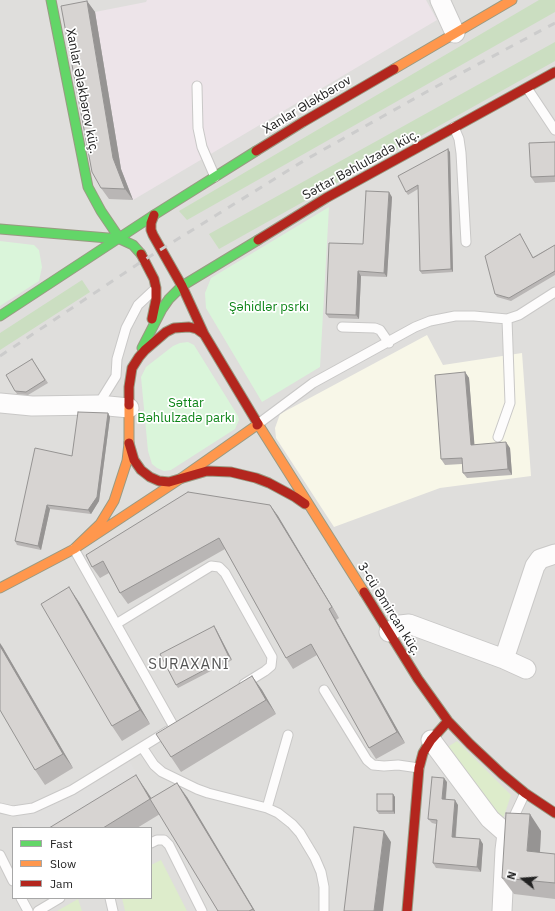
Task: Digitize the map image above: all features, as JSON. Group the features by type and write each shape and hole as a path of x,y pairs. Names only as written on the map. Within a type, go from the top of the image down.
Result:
{"main road":[{"name":"Xanlar Ələkbərov küç.","path":"51,0 88,187 120,239"},
{"name":"Xanlar Ələkbərov","path":"120,239 303,122 512,0"},
{"name":"Səttar Bəhlulzadə küç.","path":"132,368 162,309 169,299 182,286 326,198 555,72"},
{"path":"154,216 151,223 153,235 182,286 204,334 309,508"},
{"path":"0,229 120,239 133,245 140,252 154,279 156,288 153,314 132,368 129,387 129,443 127,461 111,507 100,524 74,549"},
{"path":"0,316 120,239"},
{"path":"132,368 138,357 151,343 174,328 189,327 204,334"},
{"path":"0,588 74,549 180,479 258,424"},
{"path":"129,443 134,460 141,470 150,477 159,481 169,482 180,479"},
{"name":"3-cü Əmircan küç.","path":"180,479 207,471 237,473 269,483 295,497 309,508 418,679 448,721 470,744 525,794 555,813"},
{"path":"407,911 419,768 424,753 431,740 448,721"}],"street":[{"path":"440,0 455,32"},
{"path":"0,403 32,406 98,405 129,408"},
{"path":"504,660 535,566 540,559 555,554"},
{"path":"389,632 400,625 410,624 526,669"},
{"path":"431,740 490,819 507,834 502,911"}],"lane":[{"path":"198,86 198,128 202,147 215,177"},
{"path":"527,88 555,130"},
{"path":"454,127 459,139 461,153 466,242"},
{"path":"98,405 116,376 117,360 126,328 138,305 156,288"},
{"path":"258,424 313,383 420,325 430,321 455,316 507,319 519,316 555,292"},
{"path":"498,437 510,403 507,319"},
{"path":"342,327 375,328 380,330 388,343"},
{"path":"0,808 13,811 33,808 72,790 178,725 116,624 74,549"},
{"path":"116,624 211,566 219,567 225,573 272,657 270,666 265,671 239,687"},
{"path":"324,690 366,760 373,765 398,765 419,768"},
{"path":"267,808 288,735"},
{"path":"142,747 154,765 162,772 208,793 267,808 278,813 292,824 315,858 321,872 324,887 324,911"},
{"path":"507,834 525,794"},
{"path":"152,843 158,840 164,840 169,845 202,911"},
{"path":"0,855 12,879"},
{"path":"22,899 28,911"},
{"path":"38,911 58,899"},
{"path":"110,899 113,911"}],"shaded area":[{"path":"0,0 555,0 555,911 0,911"},
{"path":"147,0 426,0 437,20 133,200 121,169 95,12 146,2"},
{"path":"427,335 443,365 522,353 531,476 440,488 334,527 276,438 275,428 280,414"},
{"path":"127,756 142,783 65,827 22,827 13,811 33,808"}],"green space":[{"path":"539,0 555,0 555,12 187,220 179,211"},
{"path":"555,42 555,61 219,249 209,234"},
{"name":"Şəhidlər psrkı","path":"329,207 320,367 262,402 206,308 205,293 211,278"},
{"path":"0,241 34,245 39,250 42,267 39,281 0,306"},
{"path":"82,280 90,292 0,350 0,333"},
{"name":"Səttar Bəhlulzadə parkı","path":"188,342 194,345 238,416 239,420 235,429 171,470 164,471 152,464 148,451 141,377 146,367 173,346"},
{"path":"457,741 511,795 503,819 446,748"},
{"path":"161,860 187,911 125,911 122,899 152,899 152,864"},
{"path":"78,899 82,911 57,911"}],"building":[{"path":"87,1 113,158 125,189 101,188 92,172 61,6"},
{"path":"555,142 555,176 531,177 529,143"},
{"path":"448,149 451,269 420,271 418,185 406,192 398,176"},
{"path":"366,191 389,192 384,273 358,271 356,315 326,314 329,243 363,244"},
{"path":"520,234 533,258 555,245 555,271 509,298 495,294 485,256"},
{"path":"32,359 45,380 26,392 15,391 6,375"},
{"path":"465,372 471,445 506,442 508,469 463,473 462,458 441,459 435,375"},
{"path":"78,412 108,413 97,497 88,510 47,505 38,546 15,541 35,448 72,456"},
{"path":"188,492 270,505 332,607 329,609 397,732 369,748 311,644 286,658 219,538 120,593 103,561 92,567 86,555"},
{"path":"69,587 140,710 112,726 41,604"},
{"path":"214,626 229,657 176,685 160,654"},
{"path":"0,646 63,754 35,770 0,710"},
{"path":"252,676 266,700 171,757 156,734"},
{"path":"136,775 150,799 105,827 51,827"},
{"path":"432,777 444,778 442,799 455,800 452,837 480,839 477,867 433,863 437,820 428,819"},
{"path":"177,783 253,909 249,911 218,911 150,799"},
{"path":"377,794 393,794 393,811 377,811"},
{"path":"506,813 530,814 527,851 555,854 555,883 502,878"},
{"path":"354,827 384,831 374,911 344,911"}],"railway":[{"path":"0,356 144,260 305,160 428,91 555,23"}],"traffic: fast":[{"path":"51,0 88,187 101,211 120,239 133,245 141,254"},
{"path":"0,316 154,215 256,151"},
{"path":"0,229 120,239"},
{"path":"142,348 162,309 169,299 182,286 258,240"}],"traffic: slow":[{"path":"394,69 512,0"},
{"path":"74,549 100,524 114,501 127,461 129,443 129,405"},
{"path":"258,424 364,592"},
{"path":"0,588 74,549 180,479 257,425"}],"traffic: jam":[{"path":"256,151 394,69"},
{"path":"258,240 326,198 555,72"},
{"path":"154,215 151,223 153,235 182,286 204,334"},
{"path":"141,254 154,279 156,288 156,300 152,319"},
{"path":"129,405 129,387 132,368 139,357 166,332 174,328 189,327 197,329 204,334 258,424 257,425"},
{"path":"129,443 134,460 141,470 150,477 159,481 169,482 207,471 231,472 269,483 305,504"},
{"path":"364,592 418,679 448,721 502,774 525,793 555,813"},
{"path":"407,911 419,768 423,753 431,740 448,721"}],"district":[{"name":"SURAXANI","path":"189,665"}]}
